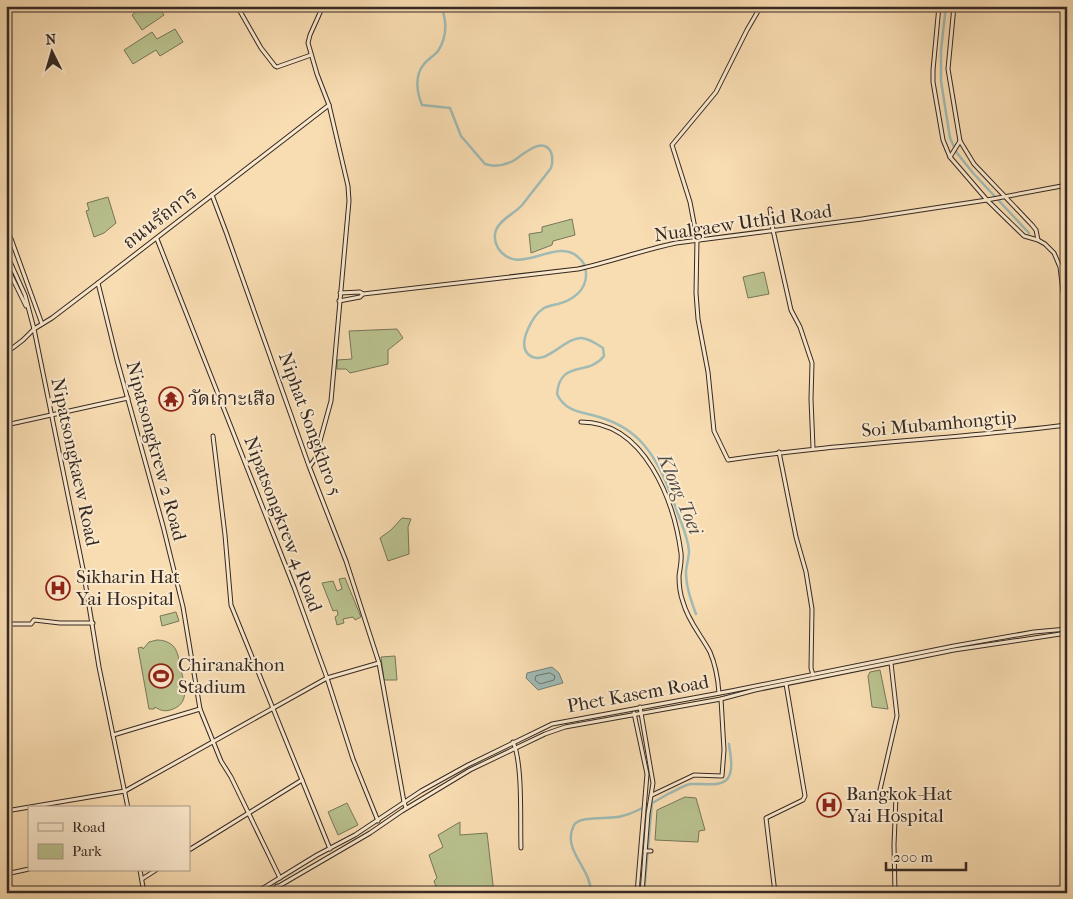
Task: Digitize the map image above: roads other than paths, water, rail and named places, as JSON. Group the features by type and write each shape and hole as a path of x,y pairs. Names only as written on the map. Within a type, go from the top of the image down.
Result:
{"street":[{"path":"237,6 261,48 275,66 277,67 310,55"},
{"path":"310,466 315,459 330,401 349,201 348,186 329,105 310,55 308,43 323,6"},
{"path":"697,239 690,202 672,144 716,92 761,6"},
{"path":"939,6 933,82 943,140 950,157 987,200 1024,236 1046,244 1054,253 1060,267 1067,324"},
{"path":"954,6 948,69 960,141 974,164 1036,230 1038,240"},
{"name":"ถนนรัถการ","path":"6,352 23,340 34,329 157,239 329,105"},
{"path":"950,157 960,141"},
{"name":"Nualgaew Uthid Road","path":"340,293 360,292 363,294 595,266 657,247 697,239 838,223 987,200 1067,185"},
{"name":"Niphat Songkhro 5","path":"212,195 346,561 379,663 406,808"},
{"path":"770,208 773,230 792,310 812,363 811,406 813,448"},
{"path":"6,225 42,324"},
{"name":"Nipatsongkrew 4 Road","path":"157,239 291,579 354,759 378,821"},
{"name":"Soi Mubamhongtip","path":"697,239 696,294 698,319 709,381 714,431 728,460 813,448 864,446 935,437 975,436 1067,425"},
{"path":"6,253 22,289 28,309"},
{"path":"9,258 18,259"},
{"path":"6,265 28,309"},
{"path":"22,289 26,283"},
{"name":"Nipatsongkrew 2 Road","path":"98,283 183,607 200,709 221,761 231,777 280,878"},
{"name":"Nualgaew Uthid Road","path":"339,300 360,297 363,294"},
{"name":"Nipatsongkaew Road","path":"28,309 52,416 128,806"},
{"path":"6,425 128,398"},
{"path":"581,422 589,422 625,436 646,457 657,474 679,542 681,597 685,609 709,652 715,667 719,693"},
{"path":"213,436 231,605 330,849"},
{"path":"779,452 811,600 812,674 814,679"},
{"path":"6,624 31,624 34,620 60,623 92,623"},
{"name":"Phet Kasem Road","path":"254,893 378,821 404,802 468,765 552,724 1034,632 1067,629"},
{"name":"Phet Kasem Road","path":"267,893 370,833 406,808 470,770 565,727 721,699 954,648 1067,633"},
{"path":"36,806 125,791 327,678 379,663"},
{"path":"891,663 896,716 879,794 896,796 894,844 895,893"},
{"path":"775,893 766,818 803,800 805,796 786,684"},
{"path":"651,795 694,776 722,776 724,750 721,699"},
{"path":"637,893 646,814 651,795 652,774 640,707"},
{"path":"633,708 647,774 642,893"},
{"path":"113,735 200,709"},
{"path":"513,742 518,771 521,848"},
{"path":"190,849 302,780"},
{"path":"6,811 28,807"},
{"path":"645,851 651,851"},
{"path":"317,855 320,861"},
{"path":"6,874 28,868"},
{"path":"140,872 144,893"},
{"path":"142,879 153,872"},
{"path":"277,886 281,893"}],"water":[{"path":"552,667 559,673 563,683 538,690 526,678 527,673"}],"waterway":[{"name":"Klong Toei","path":"441,6 445,23 443,40 438,51 421,69 418,79 418,90 422,105 450,108 461,136 485,164 507,164 537,146 547,147 551,152 551,168 523,204 498,226 495,232 496,242 498,248 506,256 516,260 559,251 569,252 583,262 586,279 582,289 574,297 544,308 535,317 525,336 525,349 534,358 541,358 568,342 582,338 603,348 604,356 598,362 563,376 559,383 557,394 560,400 570,408 618,425 640,440 650,453 668,486 683,527 689,551 686,578 696,614"},
{"path":"946,6 941,50 941,81 950,138 957,153 973,173 1029,233"},
{"name":"Klong Toei","path":"591,893 587,875 571,843 574,825 582,820 617,817 628,814 683,786 716,784 725,781 731,770 729,744"},
{"path":"644,893 652,803"}],"place":[{"name":"วัดเกาะเสือ","path":"171,399"},
{"name":"Sikharin Hat Yai Hospital","path":"58,588"},
{"name":"Chiranakhon Stadium","path":"161,676"},
{"name":"Bangkok-Hat Yai Hospital","path":"829,805"}]}
